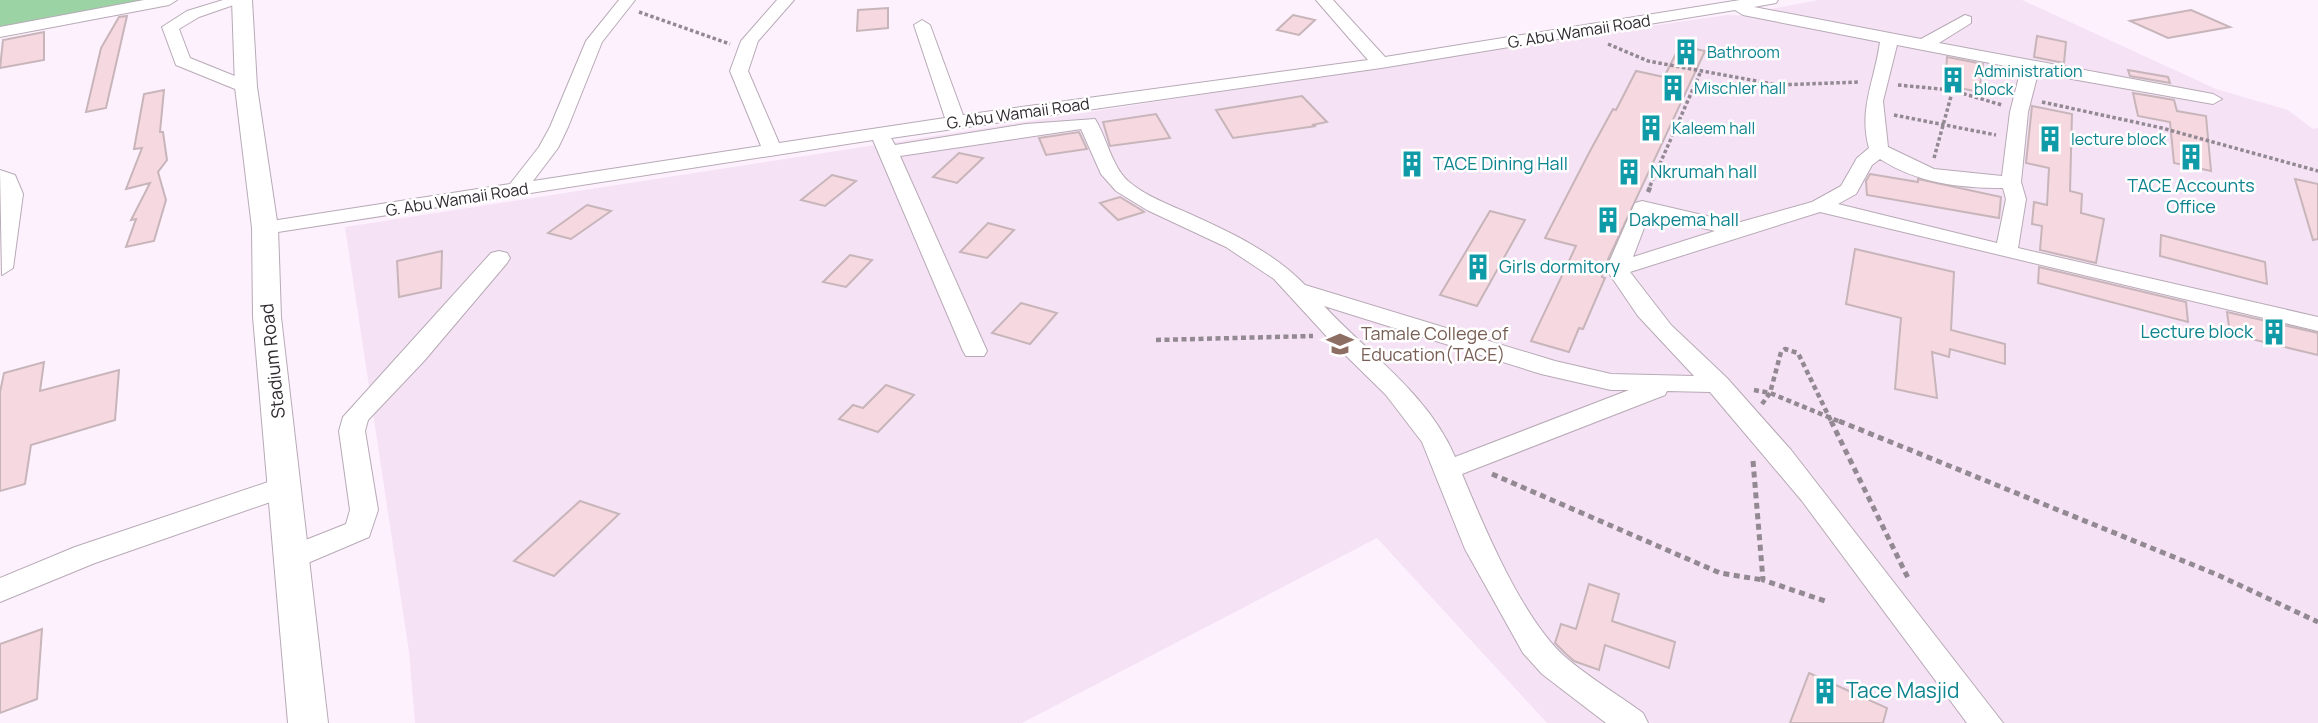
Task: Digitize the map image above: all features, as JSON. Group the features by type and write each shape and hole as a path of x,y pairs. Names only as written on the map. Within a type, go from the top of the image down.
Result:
{"main road":[{"name":"Stadium Road","path":"241,0 246,87 265,228 267,317 308,723"}],"street":[{"path":"0,32 169,0"},
{"path":"241,0 192,13 170,27 181,61 246,87"},
{"path":"772,150 739,71 744,50 786,0"},
{"path":"1324,0 1381,63"},
{"name":"G. Abu Wamaii Road","path":"265,228 772,150 884,143 956,122 1381,63 1770,0"},
{"path":"516,190 554,138 594,41 628,4"},
{"path":"1727,7 2213,99"},
{"path":"1925,44 1965,20"},
{"path":"922,25 956,122"},
{"path":"1889,37 1889,51 1877,83 1874,111 1874,134 1879,150 1900,164 1930,176 1964,182 2011,182"},
{"path":"2006,252 2016,198 2011,182 2011,160 2031,66"},
{"path":"975,351 884,143 1088,123 1111,174 1123,187 1154,206 1234,242 1282,274 1338,335 1395,389 1457,466 1479,549 1534,644 1553,665 1631,723"},
{"path":"1617,269 1819,206 1849,190 1864,162 1879,150"},
{"path":"0,176 8,179 13,194 2,268"},
{"path":"1819,206 2318,324"},
{"path":"1617,269 1642,207 1738,230"},
{"path":"293,557 359,530 364,510 352,431 356,417 424,347 499,258"},
{"path":"1617,269 1660,331 1718,384 1863,558 1986,723"},
{"path":"1300,291 1550,368 1611,382 1718,384"},
{"path":"1457,466 1667,385"},
{"path":"0,591 85,555 286,486"}],"path":[{"path":"628,4 744,50"},
{"path":"1577,32 1625,49 1648,61 1701,71 1783,85 1877,83 1953,89 2022,105 2162,128 2318,171"},
{"path":"1642,207 1701,71"},
{"path":"1930,176 1953,89"},
{"path":"1874,111 2017,140"},
{"path":"1156,340 1338,335"},
{"path":"1718,384 1770,393 2218,575 2318,622"},
{"path":"1457,466 1720,573 1763,580"}],"shaded area":[{"name":"Tamale College of Education(TACE)","path":"1818,0 2022,0 2216,89 2288,110 2313,129 2318,128 2318,723 1547,723 1377,538 1022,723 415,723 409,652 345,227 1567,38 1727,15 1785,17 1771,9"}],"green space":[{"path":"0,0 147,0 0,28"}],"building":[{"path":"888,8 888,28 857,31 858,10"},
{"path":"2191,10 2230,27 2168,38 2130,21"},
{"path":"1293,15 1315,20 1299,35 1277,30"},
{"path":"127,16 106,108 86,112 101,48 119,17"},
{"path":"44,32 44,60 0,68 3,40"},
{"path":"2037,36 2066,42 2064,63 2034,57"},
{"path":"1680,46 1705,51 1604,268 1602,277 1605,278 1583,329 1579,328 1569,352 1531,341 1576,246 1545,238 1590,151 1613,109 1616,110 1636,71 1664,77"},
{"path":"1947,57 1983,64 1979,92 1945,85"},
{"path":"2128,70 2168,77 2170,83 2130,76"},
{"path":"164,90 160,132 163,132 167,160 158,172 166,200 154,241 126,247 136,219 131,220 150,183 126,189 142,148 134,149 144,94"},
{"path":"2133,93 2174,100 2177,111 2206,116 2211,171 2174,163 2170,122 2138,116"},
{"path":"1302,96 1327,122 1233,138 1216,110"},
{"path":"2032,106 2072,114 2070,191 2082,194 2081,213 2104,219 2096,263 2040,250 2042,226 2032,224 2034,202 2047,205 2049,168 2026,163"},
{"path":"1156,114 1170,138 1110,146 1103,122"},
{"path":"1079,132 1087,149 1046,155 1039,138"},
{"path":"959,153 983,158 957,183 933,177"},
{"path":"1870,174 1918,182 1918,179 2001,197 1999,218 1867,195 1866,181"},
{"path":"832,175 856,181 825,206 801,200"},
{"path":"2295,179 2318,184 2318,239 2313,240"},
{"path":"1120,197 1144,212 1118,220 1100,203"},
{"path":"587,205 611,211 571,239 548,233"},
{"name":"Girls dormitory","path":"1490,211 1525,220 1477,306 1440,295"},
{"path":"988,223 1014,230 987,258 960,252"},
{"path":"2161,235 2265,262 2267,284 2160,256"},
{"path":"1855,249 1954,272 1951,330 2005,344 2005,364 1950,349 1949,357 1932,352 1937,398 1895,389 1901,318 1846,304"},
{"path":"442,251 441,288 399,297 397,261"},
{"path":"850,255 872,260 846,287 823,282"},
{"path":"2039,267 2186,302 2188,322 2038,283"},
{"path":"1021,303 1057,313 1030,344 992,333"},
{"name":"Lecture block","path":"2227,312 2318,333 2318,355 2230,334"},
{"path":"44,362 40,391 119,370 115,420 31,445 25,484 0,491 0,392 4,373"},
{"path":"886,385 914,395 878,432 839,419 853,405 863,408"},
{"path":"580,501 619,514 554,576 514,561"},
{"path":"1589,584 1619,594 1612,621 1675,642 1669,668 1605,645 1599,670 1574,661 1555,643 1561,624 1576,629"},
{"path":"42,629 37,699 0,713 0,644"},
{"name":"Tace Masjid","path":"1809,673 1887,708 1883,723 1790,723"}],"place":[{"name":"Bathroom","path":"1686,52"},
{"name":"Administration block","path":"1953,80"},
{"name":"Mischler hall","path":"1673,88"},
{"name":"Kaleem hall","path":"1651,128"},
{"name":"lecture block","path":"2050,139"},
{"name":"TACE Accounts Office","path":"2191,157"},
{"name":"TACE Dining Hall","path":"1412,164"},
{"name":"Nkrumah hall","path":"1629,172"},
{"name":"Dakpema hall","path":"1608,220"},
{"name":"Girls dormitory","path":"1478,267"},
{"name":"Lecture block","path":"2274,332"},
{"name":"Tamale College of Education(TACE)","path":"1340,344"},
{"name":"Tace Masjid","path":"1825,691"}]}
